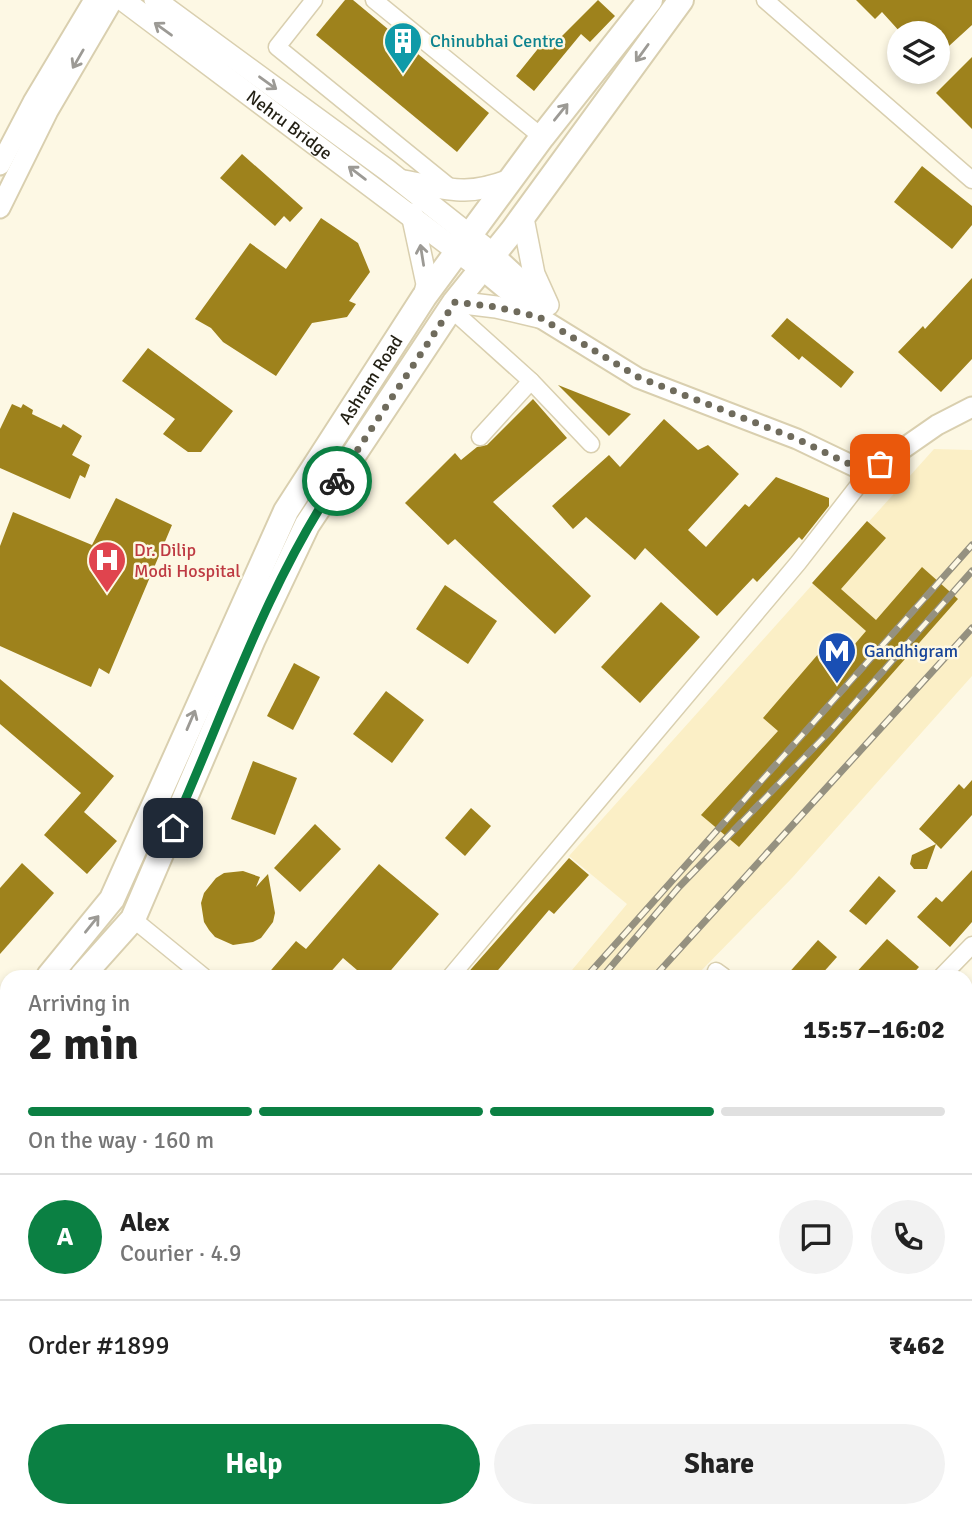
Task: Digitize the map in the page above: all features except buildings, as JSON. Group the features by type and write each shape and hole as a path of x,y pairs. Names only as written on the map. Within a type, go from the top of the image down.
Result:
{"main road":[{"name":"Nehru Bridge","path":"123,0 208,50 399,180 464,243"},
{"name":"Nehru Bridge","path":"155,0 208,50 412,214 464,243"},
{"name":"Ashram Road","path":"53,970 112,899 286,511 424,297 542,136 650,0"},
{"name":"Ashram Road","path":"87,970 133,919 253,639 307,525 453,306 523,218 681,0"},
{"path":"399,180 452,190 480,191 510,180"},
{"path":"412,214 427,284 424,297"},
{"path":"453,306 496,307 548,316 534,274 523,218"},
{"path":"464,243 487,262"}],"street":[{"path":"0,165 33,102 94,0"},
{"path":"0,208 48,111 113,0"},
{"path":"314,0 277,47 452,190"},
{"path":"374,0 542,136"},
{"path":"765,0 972,180"},
{"path":"487,262 548,316 638,377 797,439 868,473"},
{"path":"453,306 531,381 591,444"},
{"path":"480,437 531,381"},
{"path":"456,970 780,584 868,473 937,425 972,407"},
{"path":"133,919 197,970"},
{"path":"948,970 972,945"}],"shaded area":[{"path":"934,449 972,450 972,676 792,878 702,970 572,970 627,904 569,856"}],"railway":[{"path":"592,970 972,545"},
{"path":"608,970 679,887 828,733 972,571"},
{"path":"660,970 972,628"}],"way so far":[{"path":"337,481 455,302 480,304 539,317 595,353 667,390 797,439 868,473 880,464"}],"place":[{"name":"Chinubhai Centre","path":"403,75"},
{"name":"Dr. Dilip Modi Hospital","path":"107,594"},
{"name":"Gandhigram","path":"837,685"}],"route":[{"path":"173,828 253,639 307,525 337,481"}]}
